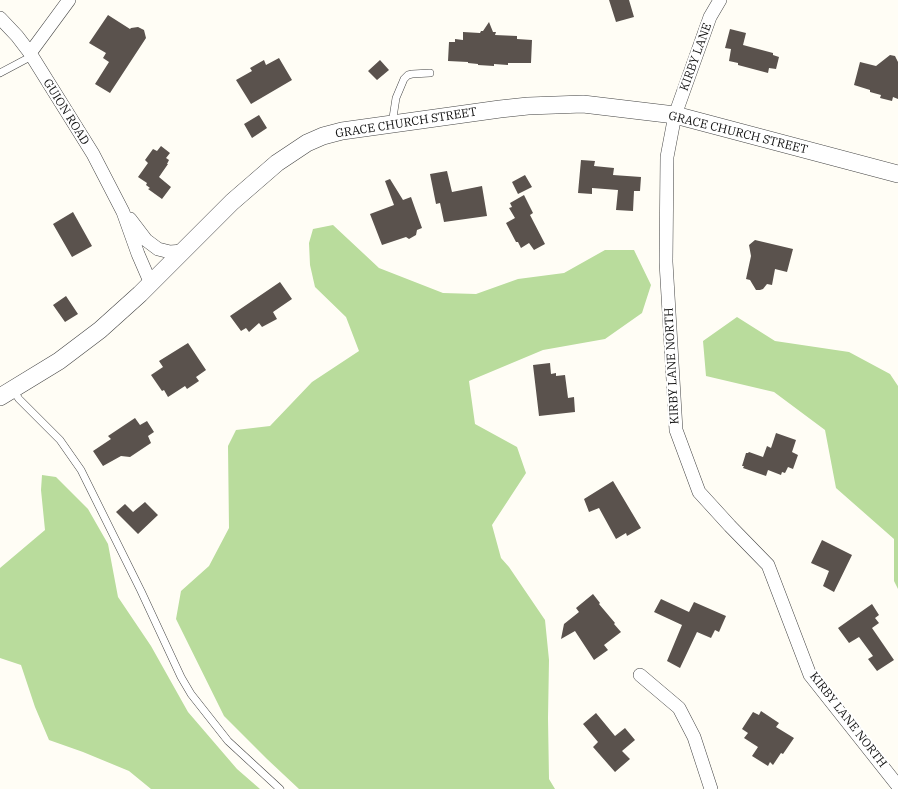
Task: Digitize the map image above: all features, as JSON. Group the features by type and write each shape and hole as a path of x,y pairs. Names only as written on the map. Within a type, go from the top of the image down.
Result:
{"street":[{"path":"31,55 70,0"},
{"name":"KIRBY LANE","path":"675,115 710,17 720,0"},
{"name":"GUION ROAD","path":"0,18 17,36 31,55 92,154 124,212 146,240 158,249 170,252 183,251"},
{"name":"GRACE CHURCH STREET","path":"7,393 59,360 93,335 151,284 232,202 291,152 323,136 342,131 500,109 583,104 675,115 898,174"},
{"name":"KIRBY LANE NORTH","path":"675,115 667,157 666,262 676,430 698,492 768,565 810,675 898,786"},
{"name":"GUION ROAD","path":"124,212 138,254 151,284"},
{"path":"640,675 679,708 694,736 711,789"}],"lane":[{"path":"0,73 31,55"},
{"path":"392,124 396,98 404,79 408,75 412,74 430,73"},
{"path":"7,393 22,403 48,427 60,440 81,470 141,591 181,677 191,694 228,741 280,789"}],"green space":[{"path":"333,225 379,268 443,293 476,294 518,279 564,273 605,250 634,250 651,285 642,313 605,339 543,350 469,381 475,424 517,447 526,473 492,525 501,558 509,567 545,620 549,660 549,779 555,789 299,789 224,716 176,619 181,591 209,566 229,528 228,446 236,430 270,426 312,382 359,351 346,317 315,287 310,265 309,243 313,229"},
{"path":"737,317 775,341 849,352 890,374 898,386 898,589 894,581 894,539 836,488 825,430 774,392 706,376 703,341"},
{"path":"42,475 56,477 88,509 108,544 118,597 151,646 188,712 237,769 260,789 151,789 129,771 49,740 35,707 21,665 0,658 0,568 45,530 41,490"}],"building":[{"path":"609,0 629,0 634,17 616,22"},
{"path":"108,15 130,29 138,27 144,30 146,38 110,93 95,84 109,62 103,58 106,53 89,43"},
{"path":"489,22 493,32 496,32 495,35 517,36 517,39 532,40 531,63 508,63 508,65 494,64 494,66 448,61 449,42 455,42 455,39 463,40 463,32 480,33"},
{"path":"730,29 746,33 743,45 773,53 773,55 779,57 776,69 769,68 768,73 729,61 731,49 725,48"},
{"path":"890,55 895,56 898,62 898,99 893,97 892,101 880,98 881,95 854,85 860,62 876,66"},
{"path":"279,58 292,80 251,104 236,80 252,71 250,68 264,60 266,65"},
{"path":"380,60 389,70 377,80 368,71"},
{"path":"259,115 267,128 252,138 244,124"},
{"path":"161,146 170,153 166,158 169,160 168,164 159,177 171,187 162,199 148,189 150,188 146,185 147,183 138,177 148,163 145,160 153,149 157,151"},
{"path":"581,160 595,161 594,166 614,168 613,175 641,177 640,191 634,191 633,211 616,210 618,190 592,188 592,194 578,193"},
{"path":"447,171 452,192 482,186 487,216 444,222 440,203 436,204 430,174"},
{"path":"525,175 532,187 518,194 512,182"},
{"path":"390,179 403,200 411,197 422,228 417,230 416,235 409,239 406,237 382,245 370,214 394,205 385,181"},
{"path":"524,195 533,213 530,215 545,244 534,250 529,243 521,248 518,242 516,242 506,223 515,218 509,208 512,207 510,203"},
{"path":"73,212 92,246 72,257 53,224"},
{"path":"755,240 793,249 787,272 775,269 772,285 767,284 760,290 756,290 750,280 746,279 751,256 749,245"},
{"path":"280,282 292,299 273,312 277,319 262,327 259,323 249,332 246,328 241,331 230,316"},
{"path":"66,296 78,314 65,322 53,305"},
{"path":"188,343 206,370 196,377 199,381 187,389 185,386 168,397 151,375 163,367 159,361"},
{"path":"550,363 551,374 556,373 556,376 565,375 568,398 574,397 575,412 539,416 533,365"},
{"path":"135,418 140,425 147,421 154,432 148,436 151,443 130,457 121,456 103,466 93,451 111,439 108,436"},
{"path":"776,433 796,440 792,452 798,455 793,469 788,467 785,473 782,472 781,475 768,470 766,476 743,468 744,466 742,466 746,453 749,452 763,457 767,446 771,448"},
{"path":"613,481 641,528 627,536 626,533 616,539 599,508 589,512 584,499"},
{"path":"145,502 158,515 138,534 116,512 125,504 133,512"},
{"path":"822,540 852,555 834,592 823,586 829,571 811,563"},
{"path":"593,594 621,632 604,645 608,650 594,660 575,631 561,639 564,624 579,612 576,608"},
{"path":"661,599 689,612 694,602 726,616 719,632 715,630 711,638 697,632 680,668 667,661 682,625 654,612"},
{"path":"872,604 879,615 875,618 879,623 872,628 894,660 877,671 868,659 873,656 859,637 849,643 838,628"},
{"path":"761,711 779,723 776,727 794,738 773,765 770,762 768,766 752,756 758,747 744,738 748,733 742,729 753,712 759,715"},
{"path":"596,713 615,736 625,728 635,740 622,751 630,759 615,772 593,747 598,742 583,724"}]}
